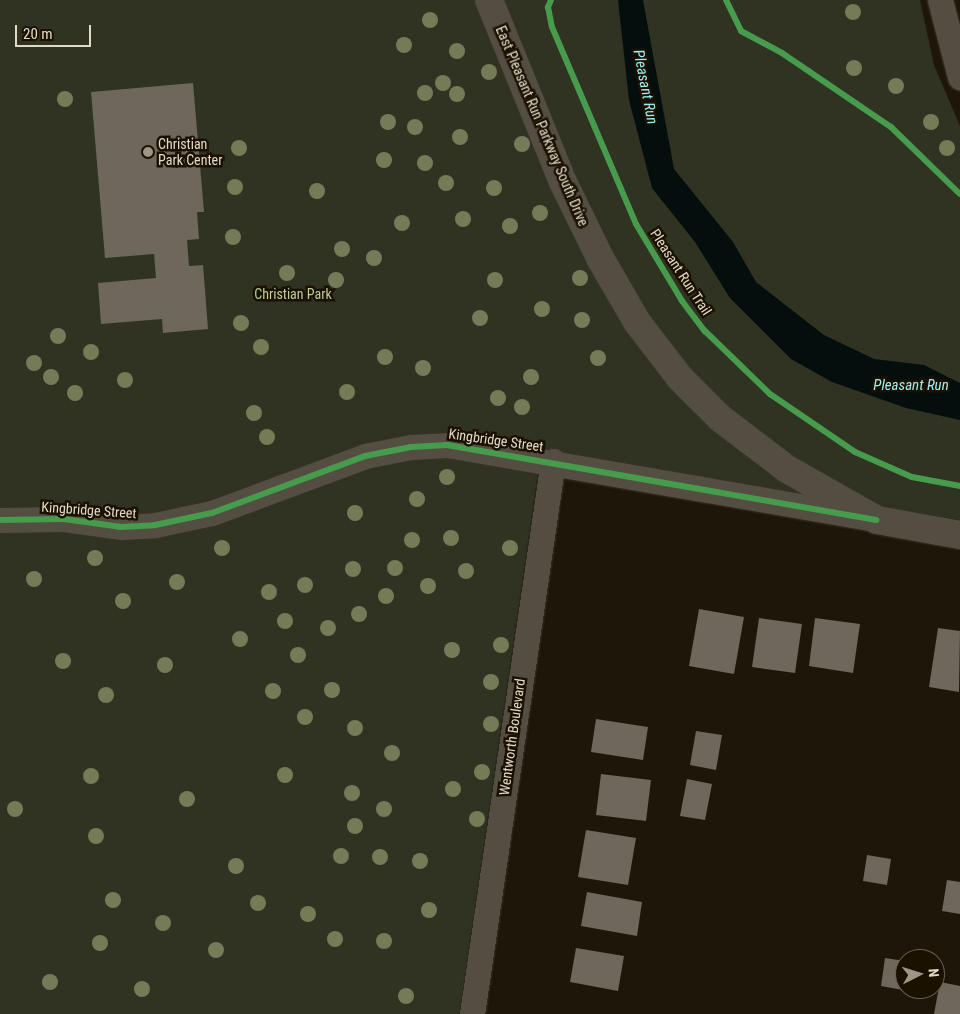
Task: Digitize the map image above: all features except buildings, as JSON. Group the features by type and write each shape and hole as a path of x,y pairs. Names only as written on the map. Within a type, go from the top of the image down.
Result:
{"street":[{"name":"East Pleasant Run Parkway South Drive","path":"489,0 570,198 611,280 665,360 720,418 780,463 877,520 960,535"},
{"path":"940,0 960,77"},
{"name":"Kingbridge Street","path":"0,520 64,519 130,527 184,520 346,462 411,446 472,447 877,520"},
{"name":"Wentworth Boulevard","path":"472,1014 553,461"}],"green space":[{"name":"Christian Park","path":"0,0 920,0 934,65 960,126 960,520 541,451 459,1014 0,1014"}],"water":[{"name":"Pleasant Run","path":"618,0 643,0 674,169 733,242 756,282 824,335 874,359 924,365 960,383 960,420 906,408 832,382 791,359 730,298 695,242 652,188 629,100"}],"cycle path":[{"name":"Pleasant Run Trail","path":"551,0 548,7 552,27 636,224 682,301 705,331 770,394 855,452 912,477 960,486"},
{"path":"726,0 741,31 782,53 891,127 960,194"},
{"path":"0,520 64,519 121,527 155,525 212,513 365,456 411,447 447,445 877,520"}],"place":[{"name":"Christian Park Center","path":"148,152"}]}
